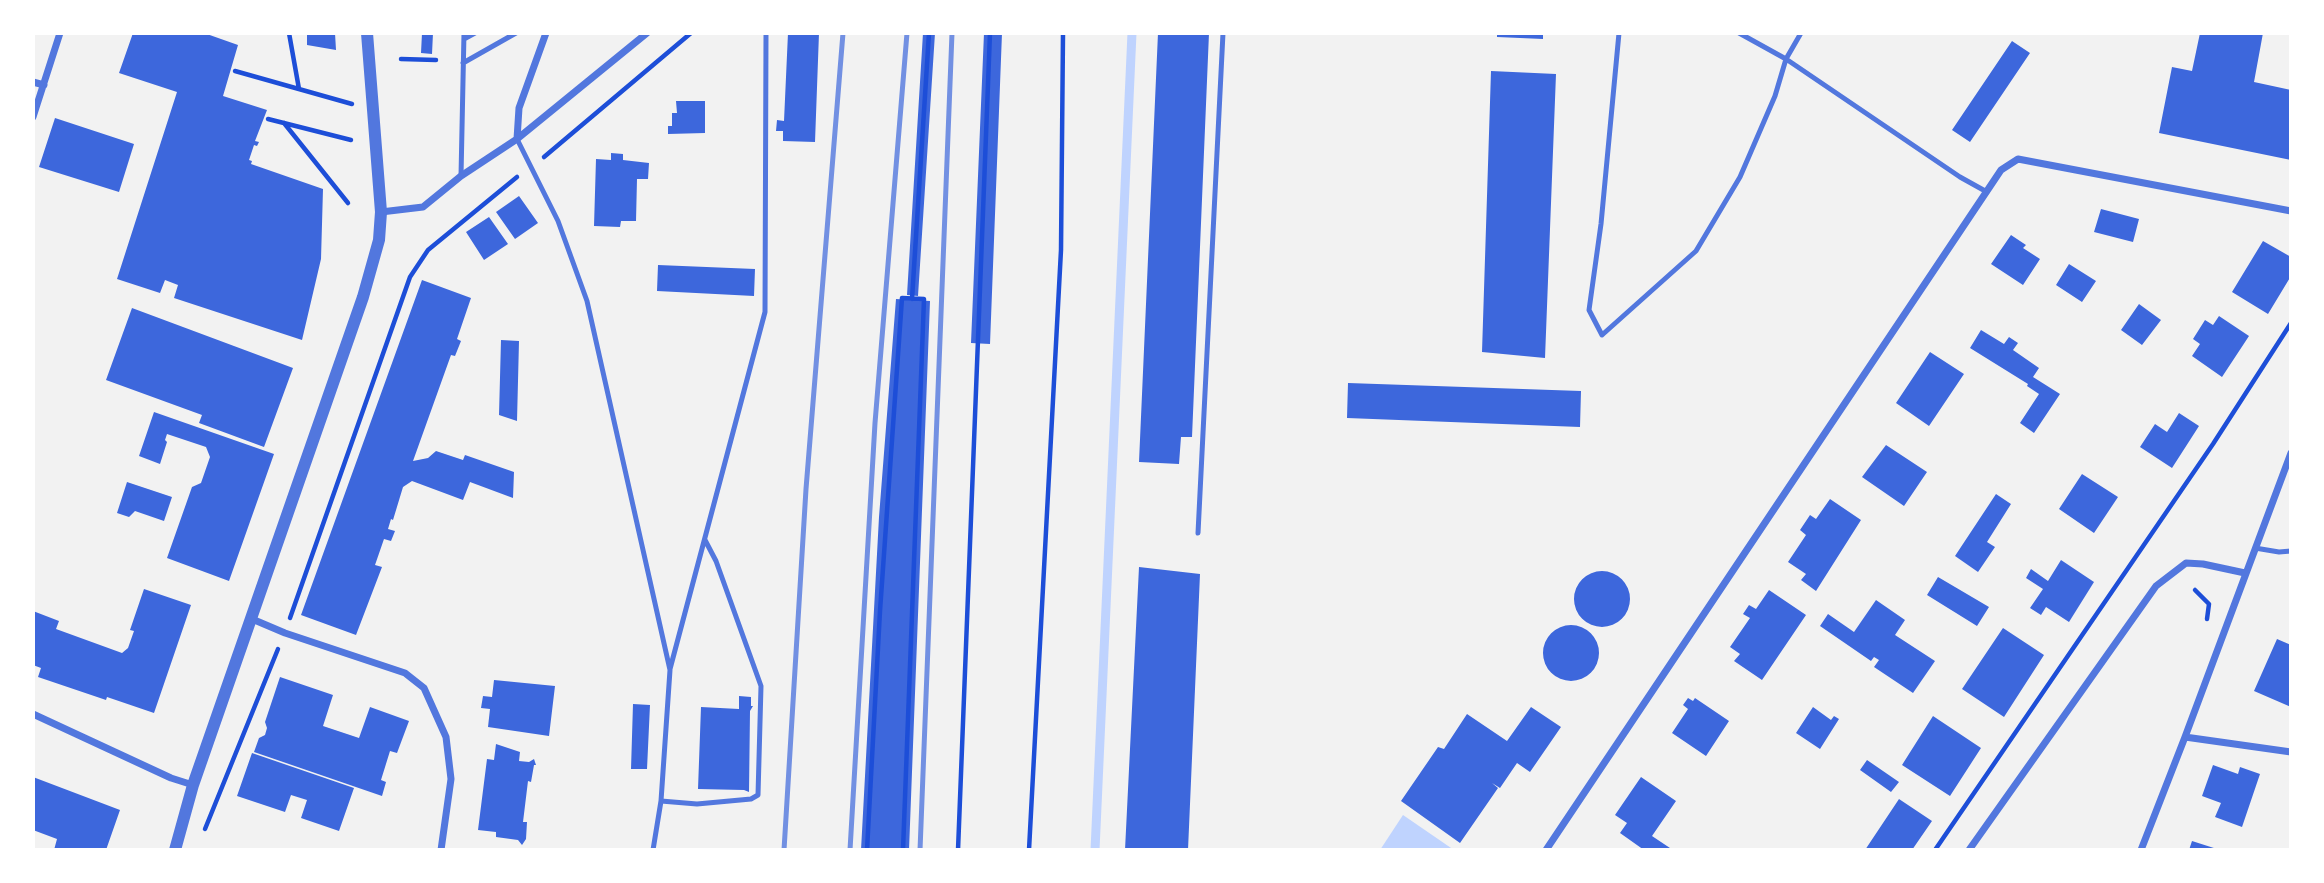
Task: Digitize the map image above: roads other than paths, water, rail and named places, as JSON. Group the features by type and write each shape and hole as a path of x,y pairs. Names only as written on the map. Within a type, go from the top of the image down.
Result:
{"street":[{"path":"33,117 60,33"},
{"path":"175,850 193,785 363,297 379,240 381,212 367,33"},
{"path":"517,139 519,107 546,33"},
{"path":"381,212 423,208 461,176 517,139 647,33"},
{"path":"33,82 44,85"},
{"path":"1546,850 2001,170 2018,159 2291,211"},
{"path":"2141,850 2291,453"},
{"path":"1969,850 2156,586 2186,563 2245,573"},
{"path":"253,619 285,633 405,673 424,688 446,737 451,779 441,850"},
{"path":"33,714 171,778 193,785"},
{"path":"2185,737 2291,751"}],"lane":[{"path":"461,176 464,36 475,33"},
{"path":"463,63 516,33"},
{"path":"653,850 661,801 670,670 765,312 766,33"},
{"path":"1198,533 1223,33"},
{"path":"1619,33 1590,310 1602,335 1696,251 1740,177 1775,96 1786,59 1801,33"},
{"path":"1739,33 1786,59 1960,177 1987,192"},
{"path":"517,139 558,221 587,301 670,670"},
{"path":"661,801 697,804 758,796 761,686 716,561 705,539"},
{"path":"2255,548 2291,551"}],"water":[{"path":"1403,815 1454,850 1380,850"}],"waterway":[{"path":"1095,850 1132,33"}],"railway":[{"path":"784,850 806,489 843,33"},
{"path":"850,850 875,423 907,33"},
{"path":"920,850 952,33"}]}
